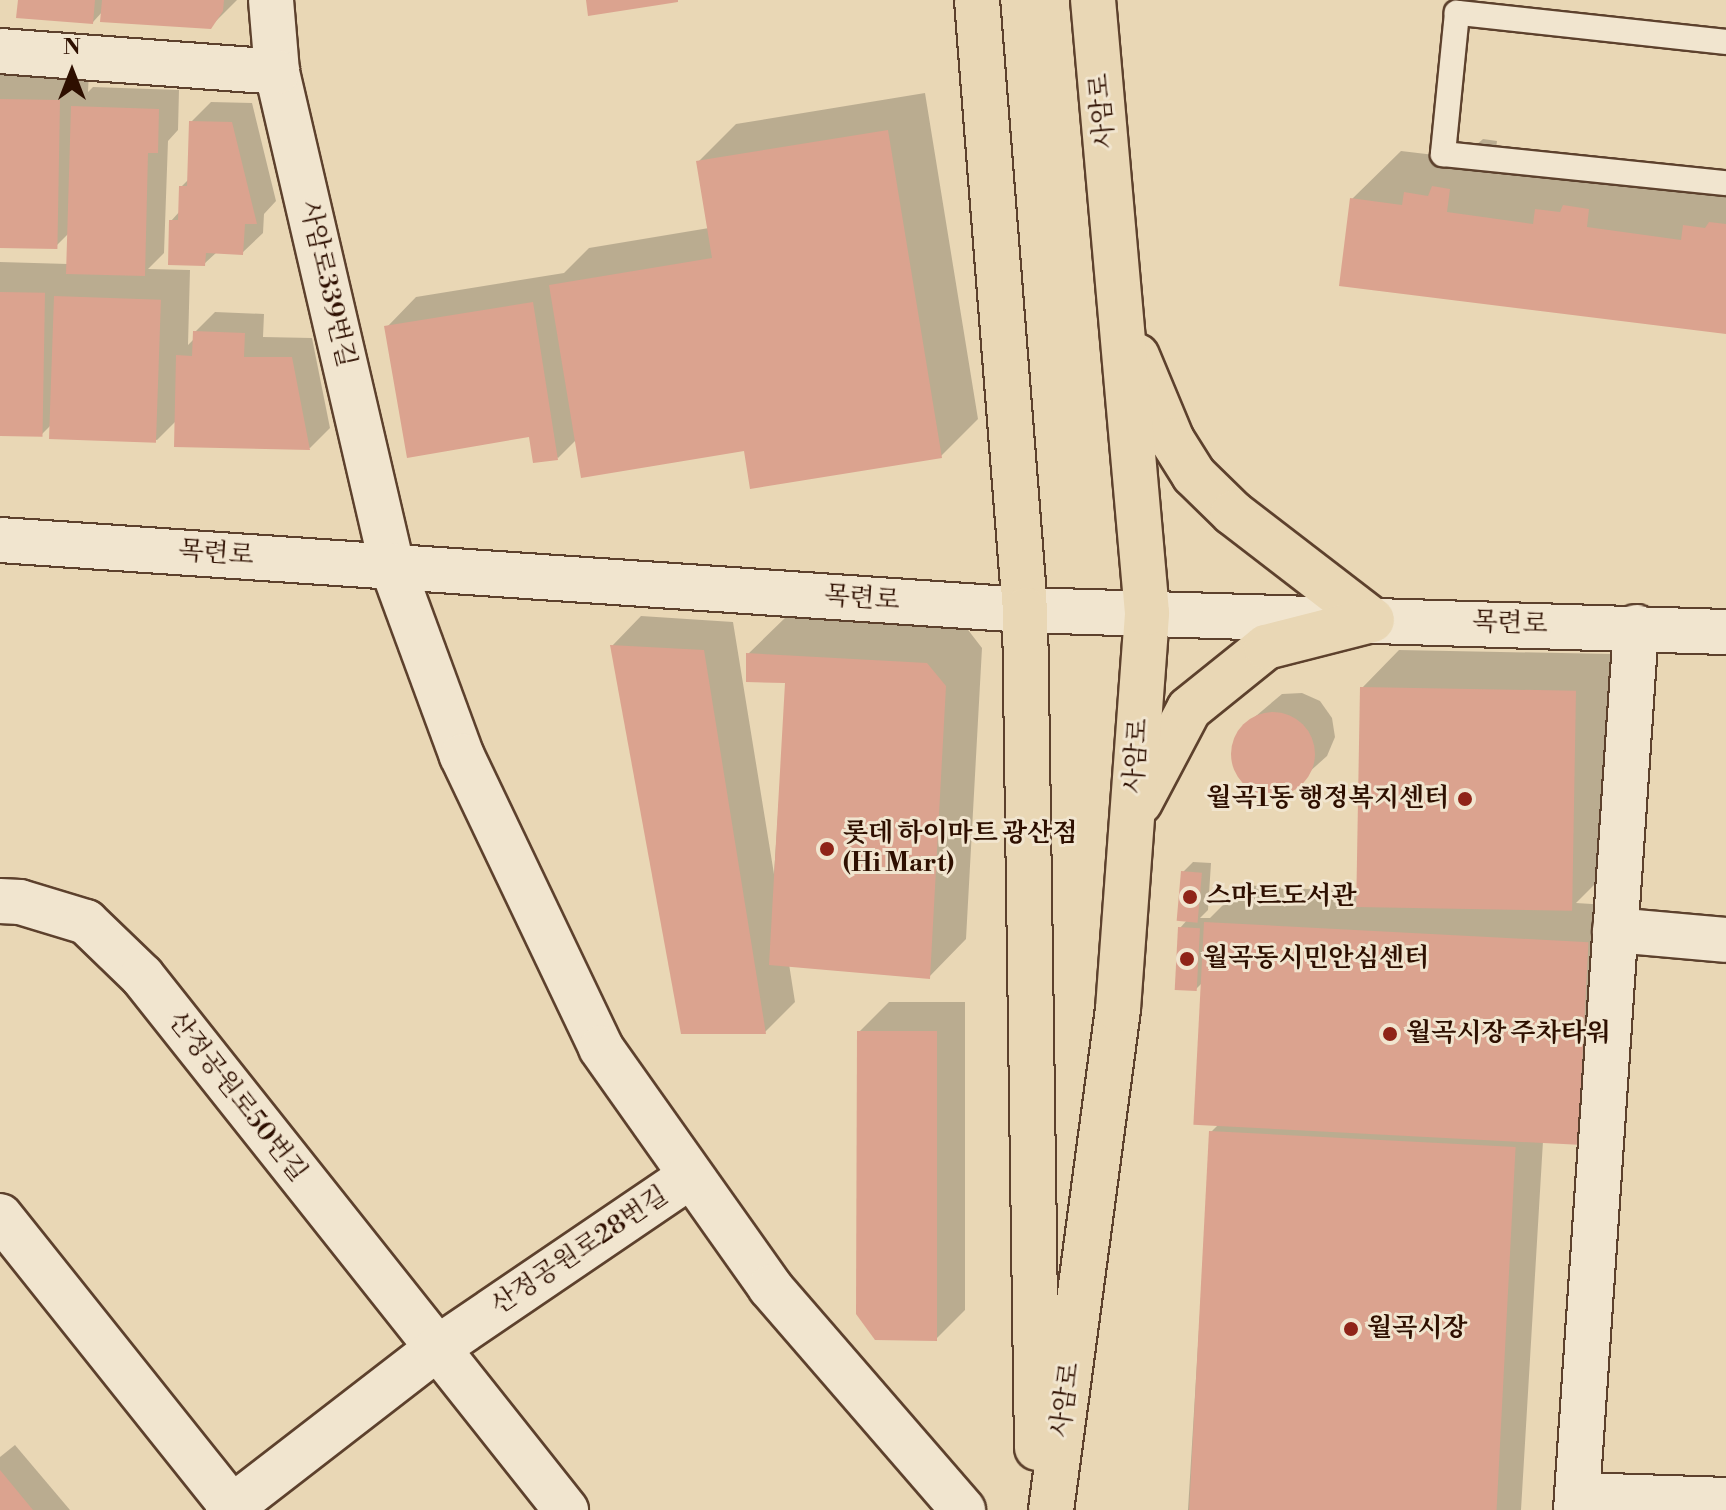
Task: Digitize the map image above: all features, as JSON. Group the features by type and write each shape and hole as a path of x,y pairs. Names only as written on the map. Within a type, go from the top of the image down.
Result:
{"main road":[{"name":"사암로","path":"977,0 1025,610 1038,1510"},
{"name":"사암로","path":"1051,1510 1118,1009 1147,613 1093,0"},
{"path":"1121,319 1172,440 1194,475 1233,513 1372,620"},
{"path":"1132,818 1189,709 1266,647 1372,620"}],"street":[{"name":"사암로339번길","path":"271,0 277,72 392,566"},
{"path":"0,51 277,72"},
{"name":"목련로","path":"0,540 1025,610 1726,632"},
{"name":"산정공원로28번길","path":"0,1216 232,1509 436,1349 691,1176 601,1048 462,756 392,566"},
{"path":"1636,627 1577,1502 1726,1500"},
{"name":"산정공원로50번길","path":"0,901 20,902 86,922 142,976 566,1510"},
{"path":"1615,930 1726,940"},
{"path":"691,1176 770,1287 963,1510"}],"lane":[{"path":"1726,42 1457,13 1443,154 1726,183"}],"building":[{"path":"18,0 95,0 93,24 16,18"},
{"path":"102,0 224,0 223,11 211,29 100,22"},
{"path":"586,0 678,0 678,2 588,16"},
{"path":"0,99 60,100 57,249 0,248"},
{"path":"71,106 159,109 158,153 148,153 145,276 66,274"},
{"path":"189,121 232,122 257,224 245,224 243,255 206,253 205,266 168,265 169,220 178,220 179,186 187,186"},
{"path":"888,130 942,458 750,489 744,451 581,478 549,285 712,258 696,161"},
{"path":"1432,186 1450,189 1447,212 1533,224 1535,209 1560,212 1563,205 1589,209 1587,227 1681,240 1683,225 1705,228 1709,222 1726,224 1726,334 1339,286 1350,198 1402,205 1404,192 1428,196"},
{"path":"0,292 45,293 42,437 0,436"},
{"path":"54,296 161,300 156,443 49,439"},
{"path":"533,302 558,460 533,463 529,437 407,458 384,326"},
{"path":"193,331 245,333 244,357 292,357 310,450 174,447 176,355 192,356"},
{"path":"610,645 704,650 766,1034 681,1034"},
{"path":"746,653 927,663 946,686 930,979 769,965 785,683 746,682"},
{"name":"월곡1동 행정복지센터","path":"1360,687 1576,691 1572,911 1356,907"},
{"path":"1273,712 1296,719 1308,731 1315,754 1308,777 1296,789 1273,796 1250,789 1238,777 1231,754 1238,731 1250,719"},
{"name":"스마트도서관","path":"1181,871 1202,873 1198,923 1177,921"},
{"name":"월곡시장 주차타워","path":"1204,922 1588,942 1578,1145 1193,1125"},
{"name":"월곡동시민안심센터","path":"1178,927 1200,928 1197,991 1175,990"},
{"path":"857,1031 937,1031 937,1341 875,1340 856,1314"},
{"name":"월곡시장","path":"1209,1131 1516,1147 1497,1510 1189,1510"},
{"path":"0,1470 33,1510 0,1510"}],"place":[{"name":"월곡1동 행정복지센터","path":"1465,799"},
{"name":"롯데 하이마트 광산점 (Hi Mart)","path":"827,849"},
{"name":"스마트도서관","path":"1190,897"},
{"name":"월곡동시민안심센터","path":"1187,959"},
{"name":"월곡시장 주차타워","path":"1390,1034"},
{"name":"월곡시장","path":"1351,1329"}]}
